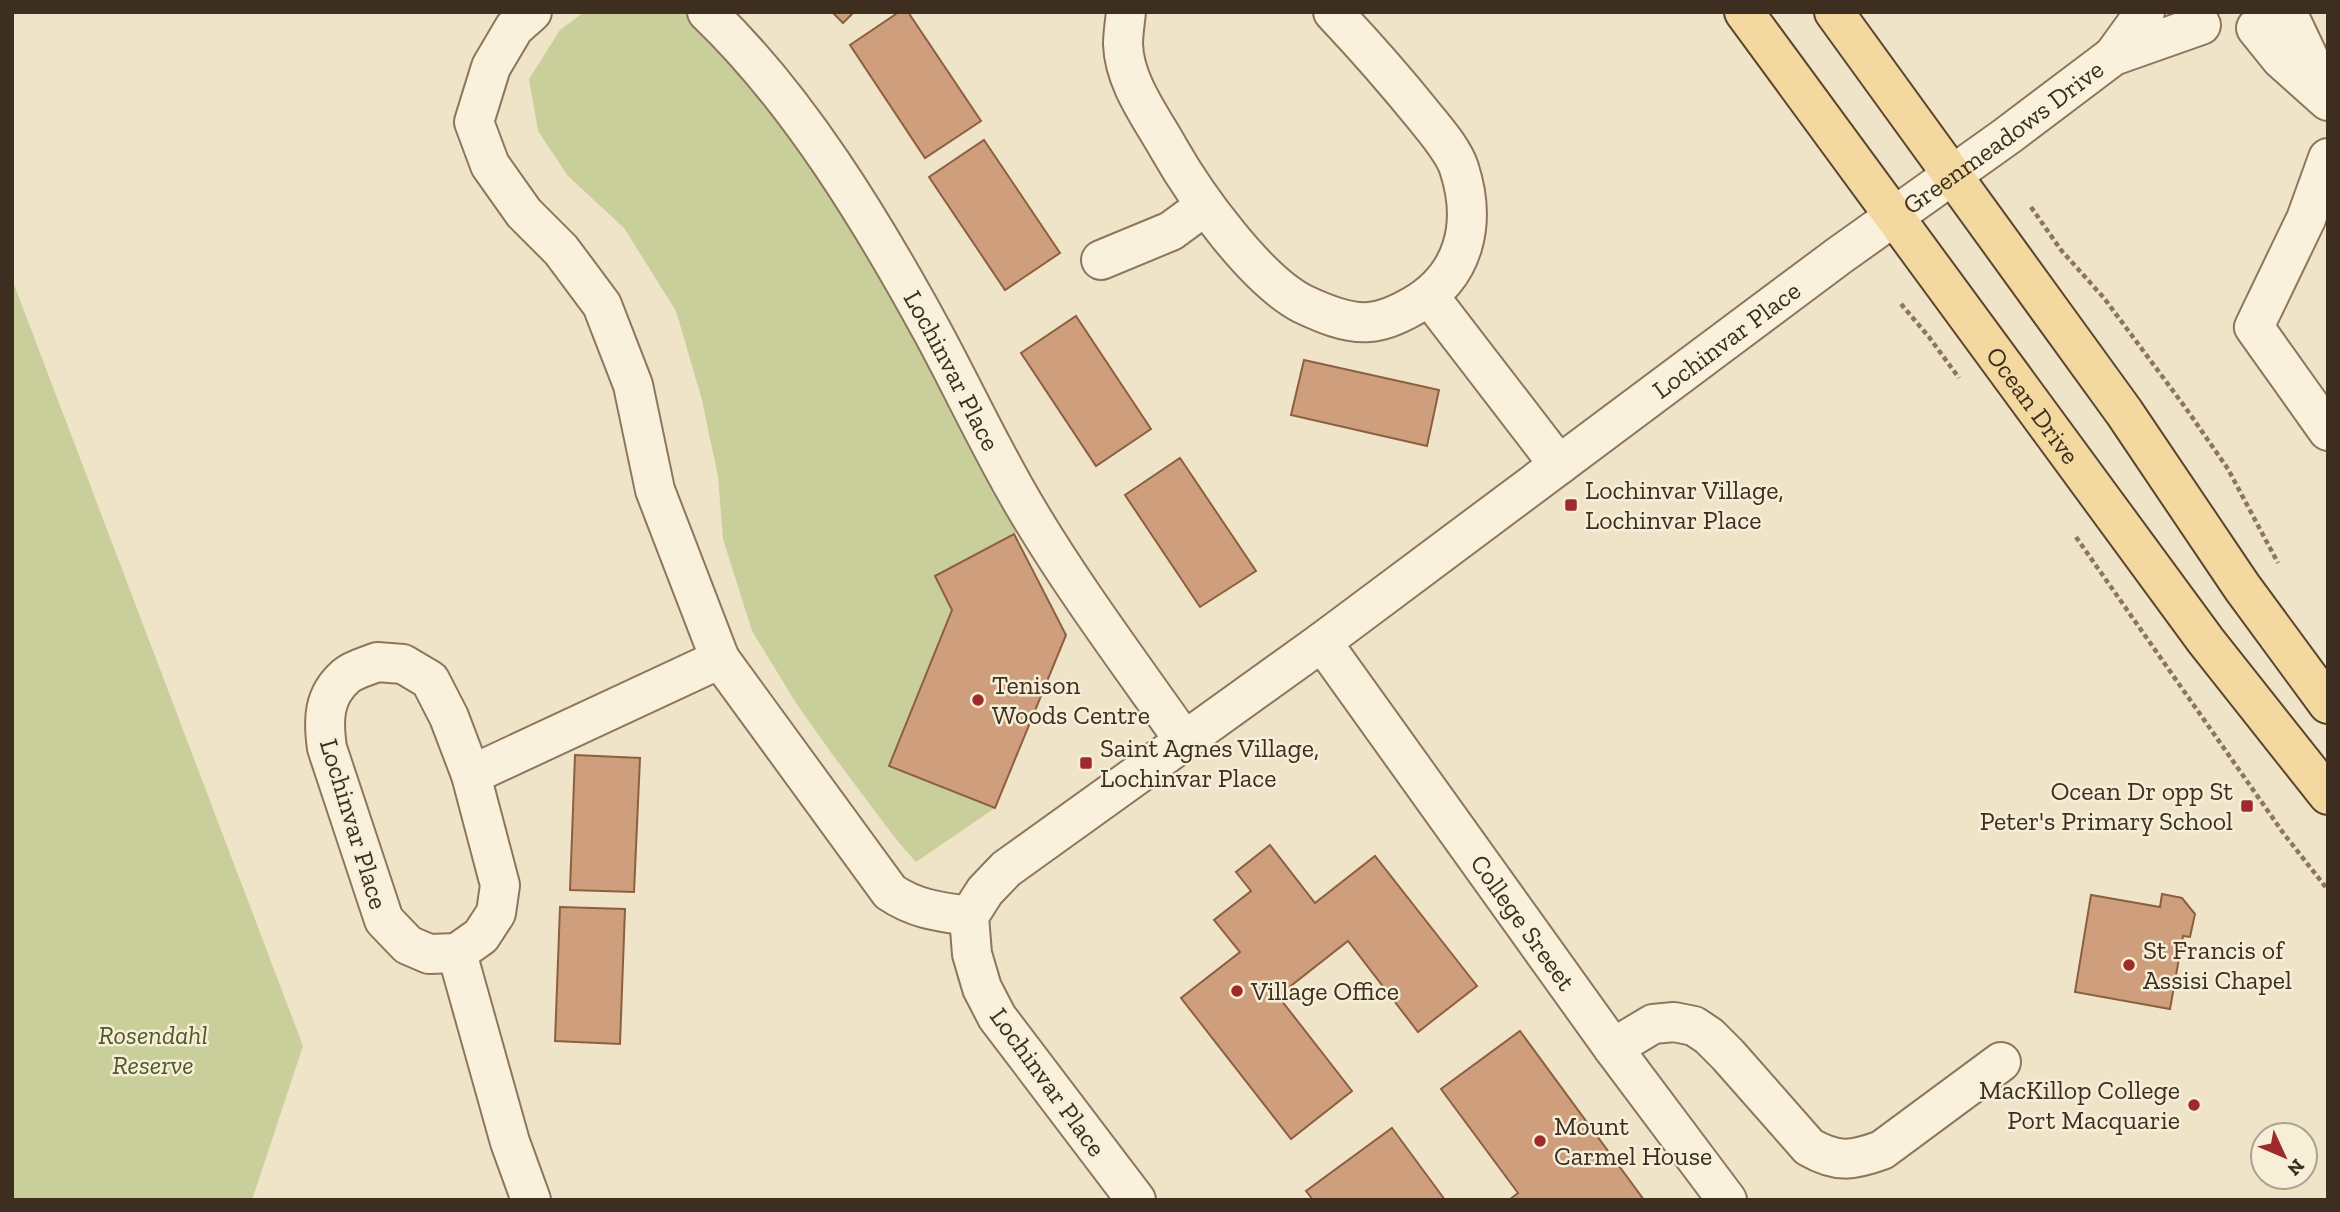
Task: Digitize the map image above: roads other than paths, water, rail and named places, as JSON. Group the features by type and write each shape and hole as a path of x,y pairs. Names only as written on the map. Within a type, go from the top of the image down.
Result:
{"main road":[{"name":"Ocean Drive","path":"1744,12 2206,641 2328,795"},
{"path":"1834,12 2116,400 2242,587 2328,704"}],"street":[{"path":"532,12 514,28 491,67 474,122 490,165 524,213 561,250 601,305 633,385 654,490 720,659 890,892 906,903 930,911 969,916"},
{"name":"Lochinvar Place","path":"708,12 759,67 817,144 868,220 931,330 1023,502 1054,553 1183,739"},
{"path":"1126,12 1123,45 1129,77 1205,206 1266,277 1301,303 1334,317 1368,322 1401,313 1429,296 1450,275 1464,240 1467,203 1458,166 1437,132 1333,12"},
{"name":"Greenmeadows Drive","path":"2113,56 2145,12"},
{"path":"2273,17 2281,59 2328,100"},
{"name":"Greenmeadows Drive","path":"1893,216 2113,56 2194,19 2223,32 2234,33 2273,17"},
{"path":"2328,158 2306,219 2254,327 2328,431"},
{"path":"1101,260 1171,231 1205,206"},
{"name":"Lochinvar Place","path":"1136,1200 997,1017 982,988 972,954 969,916 985,891 1006,869 1183,739 1322,642 1893,216"},
{"path":"1429,296 1559,466"},
{"name":"College Sreeet","path":"1322,642 1613,1048 1727,1200"},
{"path":"471,775 720,659"},
{"name":"Lochinvar Place","path":"377,662 403,664 430,680 449,717 471,775 500,885 496,913 481,936 457,953 429,954 408,945 384,920 327,748 324,726 328,697 347,674 377,662"},
{"path":"457,953 510,1142 531,1200"},
{"path":"1613,1048 1653,1024 1674,1022 1694,1026 1709,1036 1728,1055 1809,1147 1840,1160 1882,1150 2001,1062"}],"place":[{"name":"Lochinvar Village, Lochinvar Place","path":"1571,505"},
{"name":"Tenison Woods Centre","path":"978,700"},
{"name":"Saint Agnes Village, Lochinvar Place","path":"1086,763"},
{"name":"Ocean Dr opp St Peter's Primary School","path":"2247,806"},
{"name":"St Francis of Assisi Chapel","path":"2129,965"},
{"name":"Village Office","path":"1237,991"},
{"name":"MacKillop College Port Macquarie","path":"2194,1105"},
{"name":"Mount Carmel House","path":"1540,1141"}],"park label":[{"name":"Rosendahl Reserve","path":"153,1050"}]}
